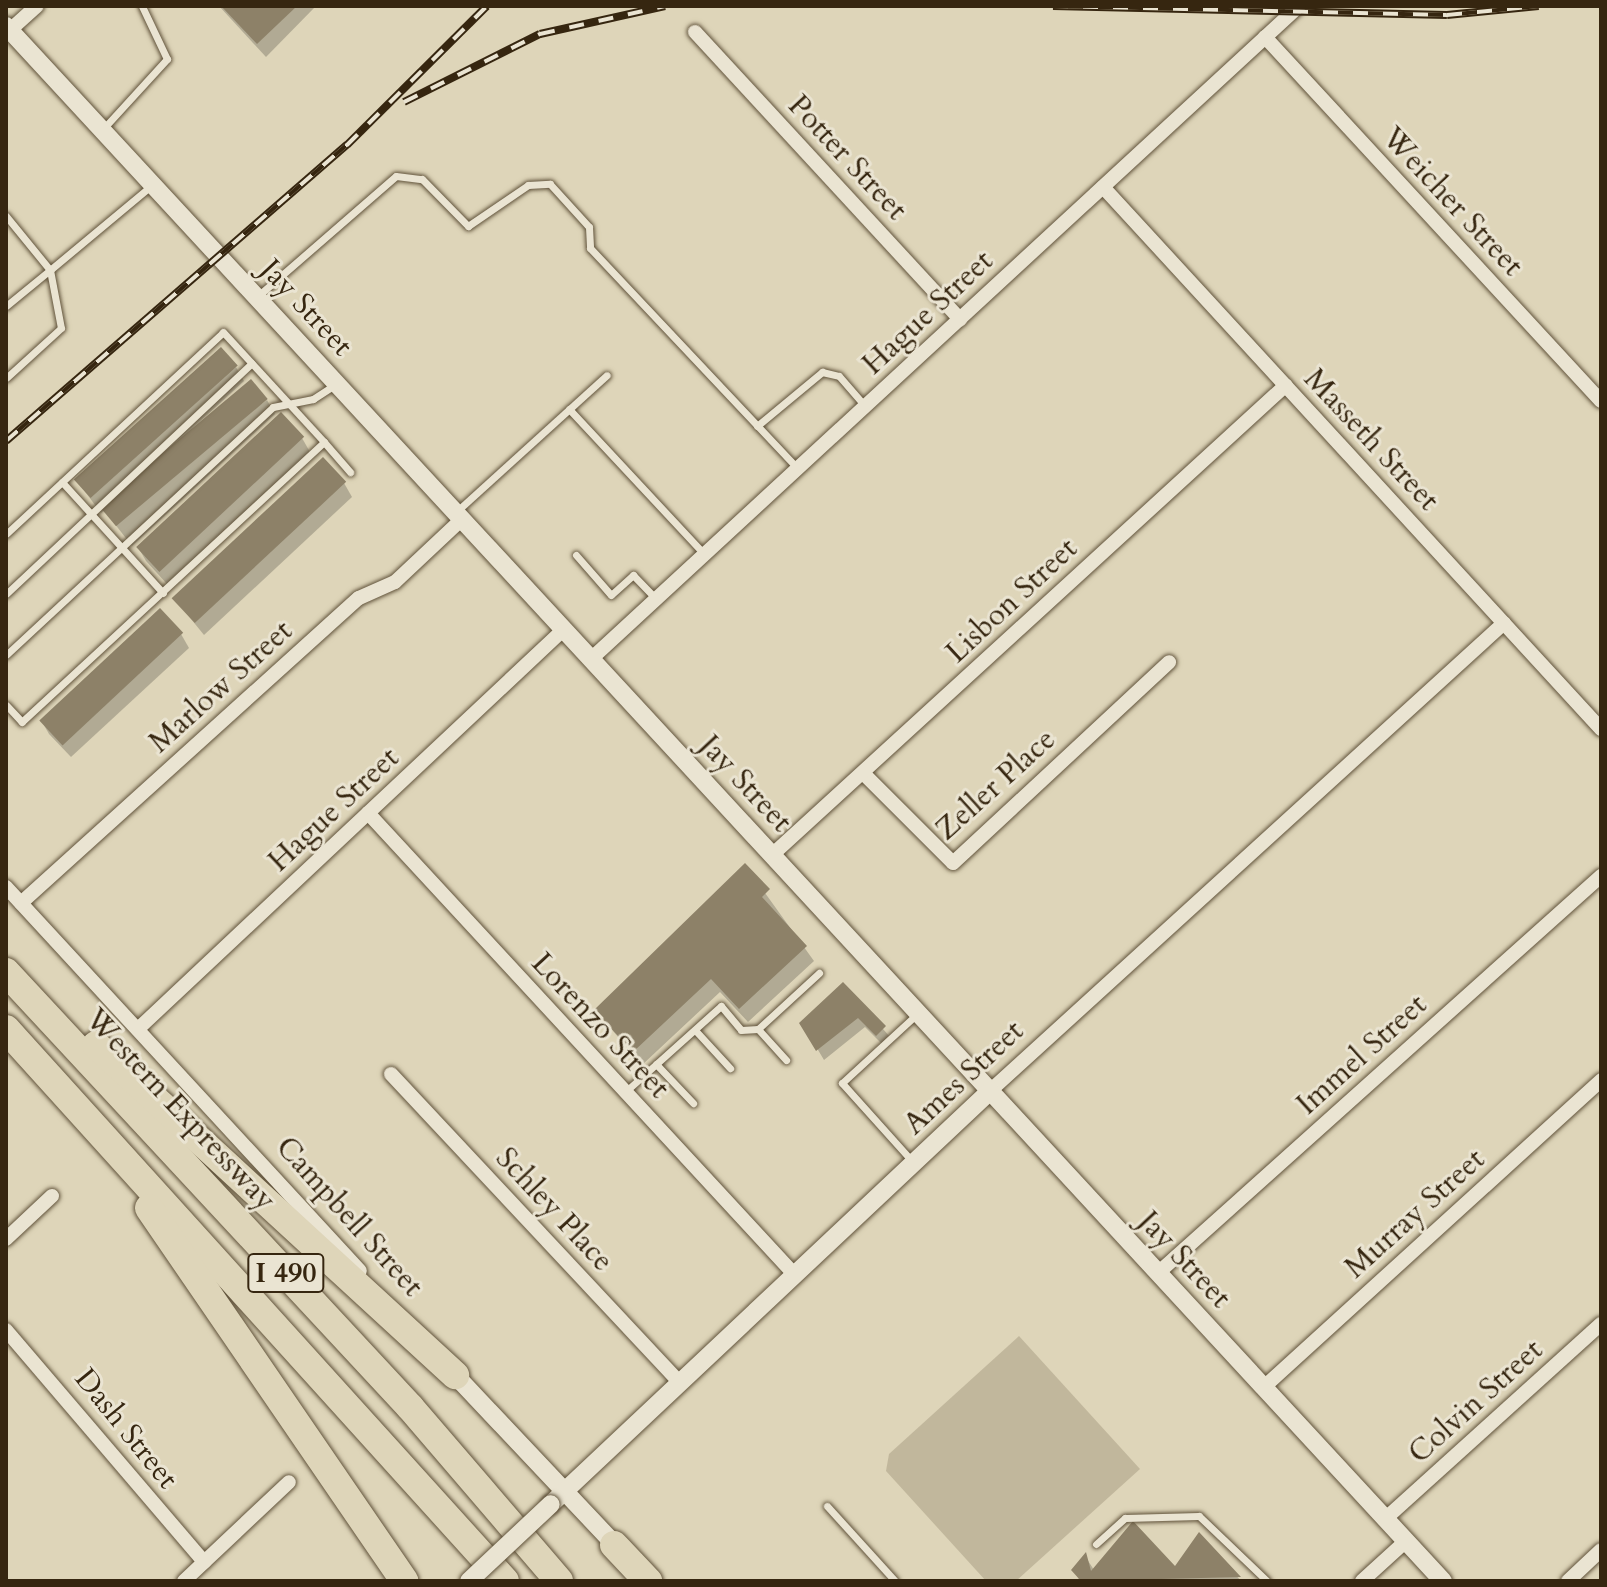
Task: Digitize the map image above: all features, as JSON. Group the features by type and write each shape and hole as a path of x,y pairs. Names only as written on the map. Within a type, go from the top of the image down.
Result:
{"highway":[{"path":"6,962 455,1375"},
{"name":"Western Expressway","path":"6,972 418,1415 559,1581"},
{"path":"7,1030 167,1232 404,1581"},
{"name":"I 490","path":"7,1030 505,1581"},
{"path":"614,1545 651,1581"}],"street":[{"path":"8,28 37,6"},
{"name":"Hague Street","path":"591,659 1299,6"},
{"name":"Jay Street","path":"8,28 1443,1581"},
{"name":"Potter Street","path":"695,32 960,319"},
{"name":"Weicher Street","path":"1265,37 1601,401"},
{"name":"Masseth Street","path":"1103,187 1601,729"},
{"name":"Lisbon Street","path":"772,855 1286,385"},
{"name":"Marlow Street","path":"21,903 359,598 395,582 459,516"},
{"name":"Ames Street","path":"469,1581 990,1091 1504,623"},
{"name":"Hague Street","path":"139,1028 564,629"},
{"name":"Zeller Place","path":"863,773 953,863 1169,662"},
{"name":"Lorenzo Street","path":"368,813 794,1274"},
{"name":"Immel Street","path":"1158,1273 1601,876"},
{"name":"Campbell Street","path":"6,887 139,1028 455,1375 557,1498 614,1545"},
{"name":"Schley Place","path":"391,1074 679,1382"},
{"name":"Murray Street","path":"1264,1387 1601,1080"},
{"path":"6,1217 11,1234 52,1196"},
{"name":"Colvin Street","path":"1385,1519 1601,1324"},
{"name":"Dash Street","path":"6,1330 204,1562"},
{"path":"184,1581 289,1482"},
{"path":"1362,1581 1406,1541"},
{"path":"1568,1581 1601,1550"}],"lane":[{"path":"102,130 167,59 142,6"},
{"path":"257,297 396,176 422,179 468,226 528,185 550,184 589,227 590,248 798,469"},
{"path":"6,306 153,185"},
{"path":"6,216 50,270 61,328 6,378"},
{"path":"6,534 223,332 292,404 350,472"},
{"path":"6,594 252,363"},
{"path":"757,426 822,372 839,376 865,406"},
{"path":"459,516 607,375"},
{"path":"6,655 273,407 292,404 338,383"},
{"path":"569,409 704,555"},
{"path":"6,705 22,722 324,442"},
{"path":"62,482 163,593"},
{"path":"576,555 611,595 633,575 656,599"},
{"path":"625,1092 721,1006 741,1030 758,1029 819,973"},
{"path":"914,1162 842,1083 918,1013"},
{"path":"758,1029 786,1060"},
{"path":"695,1030 730,1068"},
{"path":"656,1064 693,1103"},
{"path":"827,1506 895,1581"},
{"path":"1096,1544 1125,1518 1199,1516 1267,1581"}],"shaded area":[{"path":"1019,1336 1140,1469 1016,1581 986,1581 886,1471 889,1454"}],"building":[{"path":"221,6 297,6 257,44"},
{"path":"221,347 238,366 91,498 74,479"},
{"path":"251,379 268,399 116,526 99,506"},
{"path":"281,412 304,437 159,572 136,547"},
{"path":"323,457 346,482 195,623 172,598"},
{"path":"160,608 183,633 63,745 39,721"},
{"path":"745,863 770,889 762,897 807,946 739,1009 711,979 633,1052 594,1010"},
{"path":"843,982 886,1026 876,1036 858,1018 816,1051 799,1023"},
{"path":"1133,1521 1175,1566 1199,1532 1241,1577 1081,1581 1071,1570 1086,1552 1091,1571"}],"railway":[{"path":"6,441 347,145 487,6"},
{"path":"404,102 540,34 665,6"},
{"path":"1053,6 1447,15 1539,6"}]}
